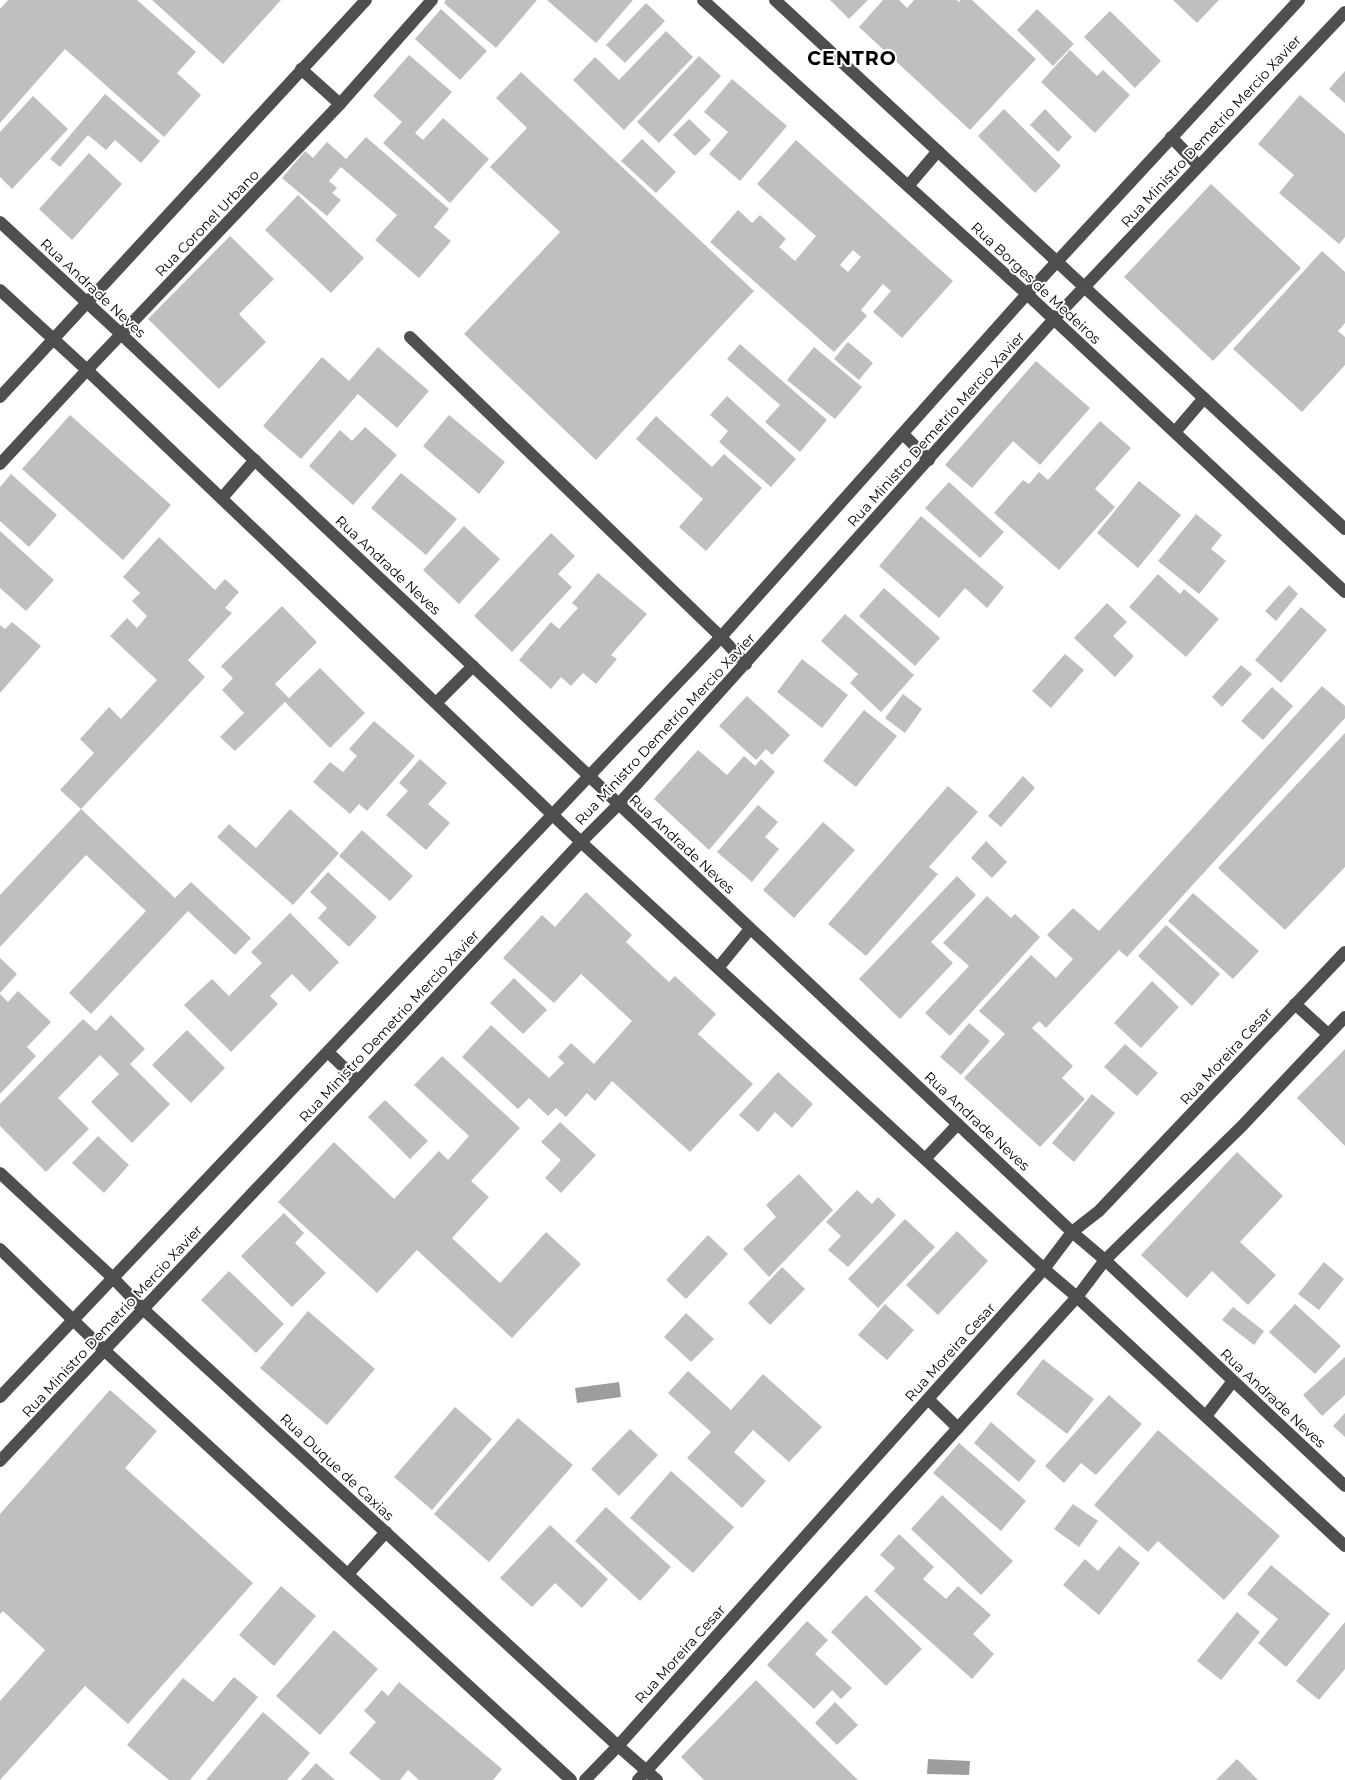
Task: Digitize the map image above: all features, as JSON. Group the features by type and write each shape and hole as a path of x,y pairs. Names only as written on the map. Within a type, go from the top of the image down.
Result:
{"street":[{"path":"0,397 366,0"},
{"name":"Rua Coronel Urbano","path":"0,464 340,104 432,0"},
{"name":"Rua Borges de Medeiros","path":"703,0 1027,294 1345,592"},
{"path":"775,0 1345,529"},
{"name":"Rua Ministro Demetrio Mercio Xavier","path":"0,1397 721,637 1057,260 1299,0"},
{"name":"Rua Ministro Demetrio Mercio Xavier","path":"0,1461 581,842 618,805 1054,319 1345,12"},
{"path":"302,69 340,104"},
{"path":"1171,137 1199,166"},
{"path":"908,186 938,151"},
{"name":"Rua Andrade Neves","path":"0,222 122,334 618,805 1345,1486"},
{"path":"0,290 222,498 581,842 1044,1269 1077,1297 1345,1546"},
{"path":"410,337 721,637 746,664"},
{"path":"1175,432 1204,398"},
{"path":"903,434 929,460"},
{"path":"222,498 255,460"},
{"path":"436,703 473,666"},
{"path":"718,968 750,929"},
{"name":"Rua Moreira Cesar","path":"585,1780 618,1746 1044,1269 1072,1232 1099,1212 1345,952"},
{"path":"1295,1004 1328,1034"},
{"path":"638,1780 1077,1297 1105,1260 1242,1126 1345,1017"},
{"path":"328,1052 358,1081"},
{"path":"925,1159 958,1124"},
{"name":"Rua Duque de Caxias","path":"0,1173 113,1278 143,1309 657,1780"},
{"path":"0,1249 104,1350 570,1780"},
{"path":"1206,1416 1234,1382"},
{"path":"928,1399 958,1428"},
{"path":"348,1574 386,1532"}],"shaded area":[{"path":"619,1382 621,1397 577,1403 575,1388"},
{"path":"928,1759 970,1761 969,1775 927,1774"}],"building":[{"path":"8,0 137,0 196,52 177,73 201,95 164,137 65,49 0,123 0,9"},
{"path":"152,0 281,0 223,64"},
{"path":"446,0 537,0 496,48 444,3"},
{"path":"547,0 633,0 596,43"},
{"path":"830,0 868,0 849,19"},
{"path":"883,0 899,0 907,8 914,0 957,0 959,2 961,0 972,0 1036,59 970,130 859,27"},
{"path":"1173,0 1219,0 1197,23"},
{"path":"646,3 665,21 625,63 606,45"},
{"path":"441,9 487,51 460,80 415,39"},
{"path":"1037,9 1074,44 1053,66 1017,30"},
{"path":"1110,11 1161,61 1135,88 1084,37"},
{"path":"666,31 693,57 624,130 573,80 595,57 619,80"},
{"path":"1070,50 1097,76 1103,70 1130,95 1095,133 1041,82"},
{"path":"409,55 452,92 415,133 423,140 443,118 489,159 450,203 383,143 402,122 373,96"},
{"path":"699,56 721,76 659,143 637,122"},
{"path":"1345,71 1345,103 1329,89"},
{"path":"521,72 754,291 596,460 464,334 560,232 490,167 527,128 496,98"},
{"path":"732,79 787,126 740,181 709,154 728,132 704,112"},
{"path":"105,94 160,141 141,163 115,140 106,150 88,135 60,167 50,159"},
{"path":"1300,95 1345,134 1345,237 1339,244 1279,193 1294,175 1258,144"},
{"path":"33,96 68,129 12,189 0,177 0,132"},
{"path":"1004,109 1061,166 1035,193 978,136"},
{"path":"1045,109 1072,137 1058,152 1030,125"},
{"path":"689,119 711,140 695,156 673,135"},
{"path":"366,137 449,209 434,227 451,241 419,278 375,240 397,215 341,167 329,181 337,188 332,193 341,200 327,216 282,178 305,151 313,158 327,142 346,159"},
{"path":"642,139 676,172 656,193 621,161"},
{"path":"796,140 953,281 902,338 873,312 891,291 883,284 861,310 867,316 834,352 710,242 738,210 752,223 760,215 786,239 779,247 795,261 816,236 757,184","holes":["853,250 861,257 848,272 840,265"]},
{"path":"89,153 122,184 72,240 39,209"},
{"path":"1211,184 1301,268 1213,361 1124,277"},
{"path":"298,195 364,258 331,293 265,230"},
{"path":"230,236 274,279 239,314 266,342 219,389 148,319"},
{"path":"1322,251 1345,272 1345,323 1338,331 1345,337 1345,365 1302,412 1233,349"},
{"path":"848,342 873,363 859,380 834,359"},
{"path":"740,344 827,420 800,452 765,422 780,405 727,359"},
{"path":"378,347 429,391 397,428 358,394 301,459 263,426 322,357 349,381"},
{"path":"814,347 862,387 835,419 787,380"},
{"path":"1036,361 1090,408 1040,465 1013,441 972,488 945,465"},
{"path":"727,396 796,459 771,487 719,442 728,431 710,415"},
{"path":"70,415 171,505 123,560 22,469"},
{"path":"449,415 505,462 479,494 423,446"},
{"path":"656,416 712,467 724,454 762,488 706,551 679,527 703,499 636,439"},
{"path":"1100,421 1131,448 1095,489 1115,507 1059,570 994,513 1023,480 1029,484 1039,472 1048,480"},
{"path":"365,427 397,455 353,505 309,466 340,430 352,441"},
{"path":"401,473 457,519 426,555 371,508"},
{"path":"11,474 57,515 29,547 0,521 0,487"},
{"path":"1139,481 1181,515 1138,568 1097,533"},
{"path":"949,482 1004,532 980,558 925,508"},
{"path":"1196,514 1222,535 1211,549 1226,561 1199,594 1158,561"},
{"path":"921,516 1004,587 987,608 965,588 939,618 879,566"},
{"path":"464,526 500,559 459,604 423,570"},
{"path":"0,531 54,580 26,611 0,588"},
{"path":"551,533 575,556 558,574 572,587 512,652 474,616"},
{"path":"159,537 215,590 225,579 239,592 225,608 232,613 188,660 205,677 81,809 60,790 94,753 80,739 109,707 121,719 157,680 110,636 127,618 137,628 147,616 132,601 140,593 123,577"},
{"path":"598,573 647,614 611,655 617,659 596,684 583,673 571,686 561,677 551,689 519,660 551,622 559,629 578,608 572,603"},
{"path":"1158,574 1180,594 1184,589 1219,619 1186,657 1129,607"},
{"path":"1289,585 1298,594 1276,621 1265,611"},
{"path":"884,588 940,638 915,666 859,616"},
{"path":"1107,603 1127,622 1113,636 1134,656 1115,677 1074,638"},
{"path":"282,606 317,642 275,684 289,698 320,668 365,713 330,748 285,702 235,751 220,737 244,713 222,690 233,678 221,666"},
{"path":"1301,607 1327,630 1281,683 1255,660"},
{"path":"845,614 914,675 881,712 850,683 858,674 821,641"},
{"path":"12,622 41,646 0,693 0,625 5,629"},
{"path":"1065,654 1084,670 1051,708 1032,691"},
{"path":"802,659 848,695 822,728 777,692"},
{"path":"1241,665 1252,674 1222,707 1212,697"},
{"path":"1322,686 1345,706 1345,718 1127,957 1119,950 1046,1028 1039,1021 1032,1028 1073,1066 1062,1078 1085,1099 1040,1147 964,1078 1005,1034 979,1011 1031,955 1056,978 1073,959 1047,935 1073,908 1099,931"},
{"path":"1272,687 1293,706 1263,740 1241,721"},
{"path":"903,694 922,709 905,733 885,718"},
{"path":"747,696 790,735 772,755 766,749 756,760 719,726"},
{"path":"864,710 897,736 856,787 823,761"},
{"path":"374,721 415,756 367,811 359,804 350,814 313,782 330,762 343,772 357,756 349,749"},
{"path":"1345,733 1345,867 1285,930 1218,868"},
{"path":"698,750 727,775 744,756 755,766 761,759 775,772 709,850 654,799"},
{"path":"420,759 447,783 428,804 450,823 426,850 386,815 408,791 399,783"},
{"path":"1023,776 1035,788 1001,827 988,816"},
{"path":"948,786 978,812 929,867 938,874 866,956 828,924"},
{"path":"758,805 778,822 765,837 779,849 752,882 717,852"},
{"path":"81,809 175,898 191,882 251,938 235,955 188,911 91,1014 69,993 146,911 86,855 0,947 0,895"},
{"path":"290,809 339,853 293,905 217,837 229,824 256,848"},
{"path":"823,822 855,850 794,918 763,890"},
{"path":"362,830 413,876 390,901 339,856"},
{"path":"986,841 1007,862 992,878 971,858"},
{"path":"328,872 377,917 349,947 318,918 327,908 310,892"},
{"path":"957,876 976,895 931,942 953,963 900,1019 859,979"},
{"path":"586,892 632,935 626,942 669,982 675,976 716,1014 698,1034 753,1084 690,1152 612,1081 595,1101 587,1093 566,1117 556,1108 548,1116 529,1098 518,1109 462,1057 491,1025 549,1078 564,1063 558,1057 571,1043 594,1064 632,1021 581,974 554,1003 503,958 542,915 555,927"},
{"path":"1193,893 1259,951 1233,979 1168,921"},
{"path":"987,896 1011,918 1015,914 1040,937 950,1036 925,1013 969,966 943,943"},
{"path":"290,913 339,962 310,992 292,974 270,996 278,1004 231,1052 184,1005 212,979 229,996 262,963 251,952"},
{"path":"1166,925 1220,974 1192,1006 1138,956"},
{"path":"0,958 17,974 0,993"},
{"path":"514,978 547,1010 523,1034 490,1003"},
{"path":"1152,981 1179,1007 1141,1048 1114,1023"},
{"path":"18,991 51,1022 27,1047 36,1056 0,1094 0,994 8,1002"},
{"path":"111,1015 145,1049 130,1064 170,1104 132,1143 91,1102 119,1074 100,1055 58,1098 89,1129 46,1172 0,1126 0,1104 83,1019 96,1031"},
{"path":"969,1023 990,1041 961,1075 940,1057"},
{"path":"187,1030 225,1068 191,1103 152,1065"},
{"path":"1125,1044 1158,1073 1137,1096 1104,1067"},
{"path":"1345,1049 1345,1146 1297,1098"},
{"path":"442,1056 520,1128 471,1181 489,1197 452,1238 500,1283 546,1232 581,1264 512,1338 417,1250 377,1293 278,1202 334,1142 394,1199 439,1151 448,1160 469,1136 414,1085"},
{"path":"778,1072 813,1104 792,1128 775,1112 758,1132 739,1115"},
{"path":"1092,1094 1115,1113 1074,1162 1052,1143"},
{"path":"385,1100 428,1141 410,1159 368,1117"},
{"path":"560,1122 596,1155 561,1193 545,1178 561,1160 541,1142"},
{"path":"98,1136 129,1165 104,1193 72,1163"},
{"path":"1237,1152 1283,1196 1240,1242 1276,1275 1248,1305 1212,1271 1187,1298 1141,1255"},
{"path":"799,1174 833,1210 769,1277 743,1249 776,1217 766,1205"},
{"path":"857,1190 872,1204 878,1197 896,1215 848,1267 828,1250 841,1236 826,1222"},
{"path":"284,1213 304,1233 295,1243 326,1273 292,1307 241,1256"},
{"path":"905,1219 935,1247 878,1308 848,1279"},
{"path":"957,1231 988,1261 938,1315 906,1285"},
{"path":"708,1235 728,1254 686,1299 666,1280"},
{"path":"1324,1262 1344,1279 1319,1310 1298,1294"},
{"path":"782,1267 805,1289 770,1325 748,1303"},
{"path":"229,1271 284,1324 256,1353 201,1300"},
{"path":"885,1304 914,1330 887,1360 858,1335"},
{"path":"1295,1304 1341,1346 1315,1374 1269,1332"},
{"path":"1233,1307 1264,1331 1254,1345 1222,1320"},
{"path":"308,1311 375,1369 327,1425 260,1368"},
{"path":"686,1313 714,1339 691,1362 664,1337"},
{"path":"1345,1357 1345,1395 1322,1416 1303,1395"},
{"path":"1043,1359 1094,1399 1067,1434 1016,1394"},
{"path":"688,1371 731,1410 763,1374 822,1427 789,1462 753,1430 734,1452 766,1481 742,1508 687,1458 711,1432 668,1393"},
{"path":"110,1390 157,1431 125,1468 253,1583 128,1724 85,1686 0,1780 0,1701 45,1650 3,1611 0,1614 0,1514"},
{"path":"1109,1395 1142,1424 1096,1475 1081,1463 1064,1483 1045,1466"},
{"path":"455,1407 492,1439 432,1510 394,1477"},
{"path":"1345,1413 1345,1437 1333,1426"},
{"path":"518,1418 573,1465 489,1562 434,1514"},
{"path":"991,1422 1036,1461 1019,1482 974,1443"},
{"path":"630,1429 658,1455 619,1496 591,1469"},
{"path":"1158,1430 1280,1536 1224,1600 1158,1541 1148,1552 1094,1505"},
{"path":"959,1443 1026,1501 1001,1531 933,1473"},
{"path":"671,1471 734,1527 693,1573 630,1518"},
{"path":"942,1495 1013,1561 981,1595 911,1529"},
{"path":"1073,1504 1098,1521 1079,1547 1054,1529"},
{"path":"606,1507 671,1567 640,1601 575,1541"},
{"path":"550,1525 608,1579 582,1608 555,1583 532,1607 500,1578"},
{"path":"899,1534 934,1567 923,1579 946,1599 958,1586 991,1615 973,1634 994,1654 972,1679 874,1591 895,1568 880,1555"},
{"path":"1119,1546 1140,1563 1099,1615 1063,1585 1085,1559 1098,1571"},
{"path":"1271,1565 1330,1614 1286,1667 1258,1643 1278,1619 1247,1594"},
{"path":"281,1586 316,1616 274,1666 239,1635"},
{"path":"866,1595 922,1649 886,1686 831,1632"},
{"path":"1237,1612 1260,1632 1221,1680 1197,1661"},
{"path":"807,1621 828,1640 815,1654 852,1688 841,1699 832,1690 814,1709 767,1665"},
{"path":"1345,1622 1345,1669 1319,1700 1296,1681"},
{"path":"334,1630 378,1669 320,1735 276,1696"},
{"path":"234,1677 258,1697 190,1780 169,1780 127,1745 183,1678 213,1702"},
{"path":"756,1680 858,1780 704,1780 681,1757"},
{"path":"399,1682 502,1769 493,1780 419,1780 408,1770 400,1780 381,1780 349,1753 376,1722 364,1711 382,1690 388,1696"},
{"path":"835,1702 858,1725 837,1745 815,1723"},
{"path":"263,1712 310,1753 287,1780 206,1780"},
{"path":"1237,1759 1258,1780 1216,1780"},
{"path":"316,1763 335,1780 301,1780"}],"district":[{"name":"CENTRO","path":"852,58"}]}
